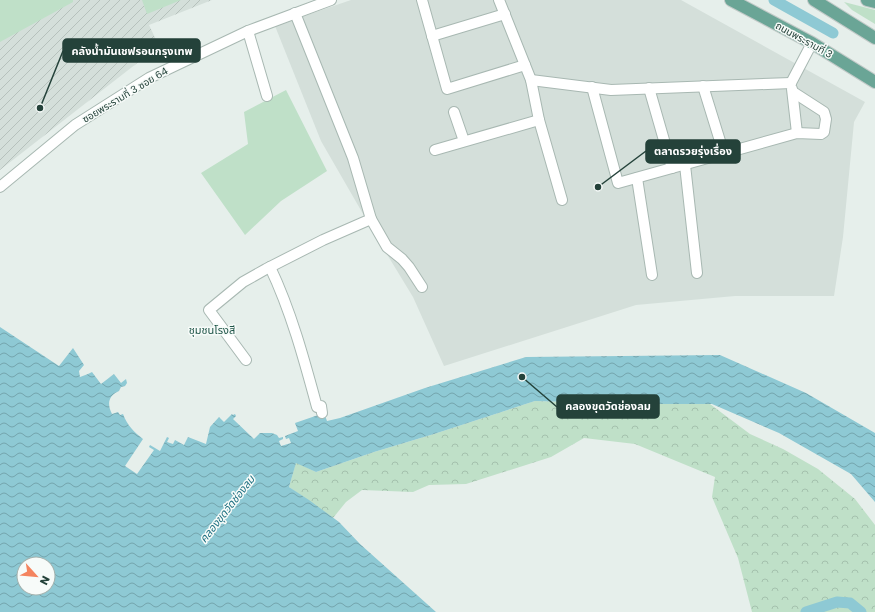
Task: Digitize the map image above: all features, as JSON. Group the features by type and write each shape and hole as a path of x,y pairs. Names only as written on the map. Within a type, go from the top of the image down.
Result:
{"main road":[{"name":"ถนนพระรามที่ 3","path":"731,0 812,44 875,82"},
{"path":"814,0 875,38"},
{"path":"867,0 875,2"}],"street":[{"name":"ซอยพระรามที่ 3 ซอย 64","path":"0,187 75,125 149,78 248,31 331,0"},
{"path":"422,0 447,89 525,65"},
{"path":"499,0 531,80 539,120 562,200"},
{"path":"295,13 353,158 371,218 387,247 402,259 422,287"},
{"path":"432,36 505,14"},
{"path":"248,31 267,96"},
{"path":"797,133 792,87 812,44"},
{"path":"531,80 592,87 611,90 703,86 792,87 824,112 826,119 824,132 821,134 797,133 618,183 592,87"},
{"path":"703,86 724,154"},
{"path":"649,88 672,168"},
{"path":"454,112 464,141"},
{"path":"434,150 539,120"},
{"path":"685,165 697,273"},
{"path":"637,178 652,275"},
{"path":"246,360 209,310 243,282 323,240 371,218"},
{"path":"270,267 295,331 317,407 321,406 322,413"}],"shaded area":[{"path":"0,0 212,0 149,25 159,46 0,170"},
{"path":"351,0 681,0 865,102 854,122 843,237 834,296 735,296 636,305 444,366 413,297 321,141 275,26"}],"green space":[{"path":"0,0 73,0 73,2 0,42"},
{"path":"142,0 181,0 147,14"},
{"path":"844,2 875,10 875,24 852,10"},
{"path":"286,90 327,171 281,201 245,235 201,173 248,144 244,112"},
{"path":"535,401 710,404 750,434 783,449 818,469 855,499 875,525 875,612 752,612 738,558 712,497 715,477 635,444 584,438 551,457 466,484 429,485 413,492 362,490 346,502 333,518 289,487 296,462 316,472"}],"water":[{"path":"0,327 59,366 73,348 84,365 79,371 80,377 92,372 101,384 114,374 121,383 126,379 127,383 125,386 121,387 119,391 111,398 109,407 112,414 118,412 120,415 123,414 131,428 143,439 125,466 137,474 154,450 149,447 150,445 160,451 167,437 169,438 167,442 173,444 175,440 184,445 188,437 206,444 210,427 219,417 224,422 232,414 235,414 236,416 233,419 254,439 260,433 272,433 277,435 279,438 283,437 283,439 279,441 281,446 291,443 289,438 286,439 285,436 298,431 295,423 324,413 327,421 340,418 425,388 526,357 720,355 806,393 875,433 875,502 851,474 779,433 712,404 535,401 316,472 296,463 289,487 339,522 360,544 436,612 0,612"}],"waterway":[{"path":"774,0 833,33"},
{"path":"806,612 837,602 850,603 861,612"}],"place":[{"name":"คลังน้ำมันเชฟรอนกรุงเทพ","path":"40,108"},
{"name":"ตลาดรวยรุ่งเรื่อง","path":"598,187"},
{"name":"คลองขุดวัดช่องลม","path":"522,377"}],"district":[{"name":"ชุมชนโรงสี","path":"212,330"}]}
